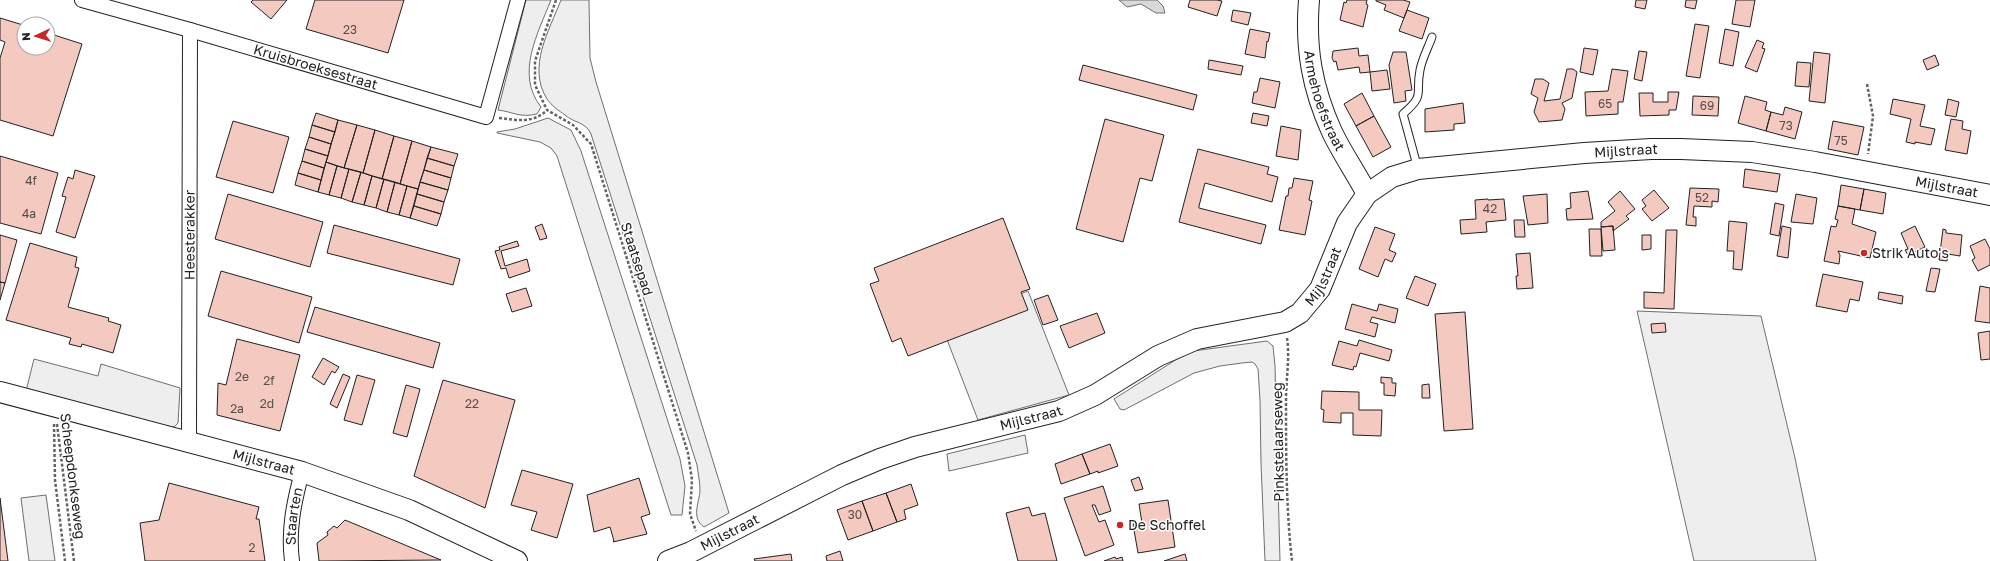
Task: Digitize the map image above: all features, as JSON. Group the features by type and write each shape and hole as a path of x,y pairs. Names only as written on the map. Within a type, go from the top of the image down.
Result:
{"street":[{"name":"Kruisbroeksestraat","path":"82,0 190,30 486,117"},
{"path":"486,117 518,0"},
{"name":"Armehoefstraat","path":"1309,0 1308,45 1311,72 1333,133 1367,194"},
{"name":"Heesterakker","path":"188,441 190,30"},
{"name":"Mijlstraat","path":"668,561 842,475 880,459 915,447 1059,411 1095,395 1158,356 1197,339 1285,322 1300,313 1320,289 1347,223 1367,194 1392,177 1418,169 1651,149 1752,152 1815,162 1990,195"},
{"name":"Mijlstraat","path":"0,392 302,472 409,510 517,561"},
{"name":"Staarten","path":"292,561 290,543 292,510 302,472"}],"lane":[{"path":"1418,169 1403,114 1416,104 1420,92 1420,70 1432,38"}],"path":[{"path":"486,117 523,121 535,119 547,110 535,85 535,60 556,0"},
{"path":"1864,172 1873,116 1867,84"},
{"name":"Staatsepad","path":"547,110 573,125 591,144 688,453 692,480 690,514 693,527 704,544"},
{"name":"Pinkstelaarseweg","path":"1285,322 1289,348 1286,428 1292,561"},
{"name":"Scheepdonkseweg","path":"54,406 54,480 65,561"},
{"name":"Scheepdonkseweg","path":"54,406 74,561"}],"shaded area":[{"path":"526,0 551,0 540,26 531,54 529,67 530,81 533,94 541,107 537,114 531,115 498,110"},
{"path":"561,0 589,0 590,58 596,82 729,513 704,527 700,523 697,515 697,505 700,491 697,465 591,134 586,127 568,118 553,106 547,99 541,87 539,62 546,37"},
{"path":"1119,0 1157,0 1163,6 1165,13 1156,13 1141,4 1127,7"},
{"path":"548,118 571,130 581,151 680,459 685,486 682,515 671,515 557,156 551,148 540,142 497,133 515,129"},
{"path":"1028,291 1069,395 978,420 941,324"},
{"path":"1637,311 1761,316 1795,458 1816,561 1694,561"},
{"path":"1267,341 1273,346 1275,366 1280,561 1265,561 1260,400 1258,369 1255,364 1252,362 1220,366 1194,373 1124,410 1120,409 1114,399 1177,359 1193,351"},
{"path":"34,359 98,376 101,364 180,388 178,423 174,427 170,427 26,391"},
{"path":"1025,435 1028,453 949,471 947,454"},
{"path":"46,495 55,561 29,561 21,498"}],"building":[{"path":"253,0 287,0 271,19 251,2"},
{"path":"315,0 404,0 388,53 306,29"},
{"path":"1190,0 1222,1 1217,16 1188,7"},
{"path":"1347,0 1367,0 1366,4 1368,5 1363,27 1340,20 1344,2 1346,3"},
{"path":"1376,0 1403,0 1410,2 1404,18 1384,10 1386,5"},
{"path":"1636,0 1647,0 1645,9 1635,7"},
{"path":"1686,0 1697,0 1695,9 1685,7"},
{"path":"1736,0 1755,0 1750,27 1732,24"},
{"path":"1233,10 1251,13 1248,25 1231,21"},
{"path":"1407,10 1429,18 1422,39 1399,31"},
{"path":"0,18 16,23 16,56 56,56 56,36 82,44 53,136 0,120 0,58 5,42 0,40"},
{"path":"1695,24 1709,26 1700,78 1686,76"},
{"path":"1250,29 1270,33 1268,42 1267,41 1265,58 1245,54"},
{"path":"1725,29 1739,32 1733,66 1719,63"},
{"path":"1757,40 1764,43 1762,48 1765,49 1757,72 1745,67"},
{"path":"1358,48 1359,56 1368,55 1370,72 1360,73 1359,67 1338,70 1336,61 1334,62 1332,58 1333,51"},
{"path":"1584,48 1598,50 1593,75 1580,72"},
{"path":"1639,51 1647,52 1642,81 1634,79"},
{"path":"1393,52 1406,52 1412,90 1405,91 1406,101 1394,103 1389,65"},
{"path":"1814,52 1830,54 1825,103 1809,101"},
{"path":"1935,55 1939,65 1927,70 1923,60"},
{"path":"1209,60 1243,66 1241,75 1208,69"},
{"path":"1797,62 1811,63 1809,87 1795,86"},
{"path":"1083,65 1197,95 1193,110 1079,80"},
{"path":"1567,69 1573,69 1577,72 1572,98 1562,103 1565,109 1562,120 1539,122 1534,112 1538,98 1531,94 1535,79 1543,79 1549,83 1544,101 1560,99"},
{"path":"1612,69 1628,71 1623,102 1618,102 1618,114 1586,116 1585,92 1608,91"},
{"path":"1387,70 1390,89 1372,91 1370,72"},
{"path":"1260,78 1280,82 1275,108 1252,103 1254,92 1257,92"},
{"path":"1668,92 1679,92 1676,110 1669,110 1669,115 1640,116 1639,93 1653,93 1653,102 1668,102"},
{"path":"1362,93 1374,116 1356,126 1344,104"},
{"path":"1693,96 1719,97 1718,116 1692,115"},
{"path":"1745,96 1767,102 1765,110 1771,112 1766,131 1738,123"},
{"path":"1893,99 1925,105 1920,126 1935,129 1931,145 1906,142 1911,119 1890,114"},
{"path":"1948,99 1959,102 1956,117 1945,115"},
{"path":"1463,103 1465,123 1454,124 1454,130 1425,132 1425,109"},
{"path":"1785,107 1802,112 1795,139 1766,131 1771,112 1783,115"},
{"path":"316,113 338,120 335,132 312,125"},
{"path":"1253,113 1269,116 1267,126 1251,123"},
{"path":"1374,116 1391,147 1373,157 1356,126"},
{"path":"1105,119 1164,135 1152,181 1140,178 1123,242 1076,229"},
{"path":"1951,119 1963,121 1962,129 1971,131 1967,154 1945,150"},
{"path":"338,120 357,125 344,168 326,162"},
{"path":"233,121 289,137 273,193 216,177"},
{"path":"1833,121 1864,127 1858,155 1828,149"},
{"path":"312,125 335,132 331,144 309,137"},
{"path":"357,125 375,130 363,173 344,168"},
{"path":"1281,126 1301,130 1298,160 1276,156"},
{"path":"375,130 394,136 382,179 363,173"},
{"path":"394,136 412,141 400,184 382,179"},
{"path":"309,137 331,144 328,156 305,149"},
{"path":"412,141 431,147 418,189 400,184"},
{"path":"431,147 458,154 454,166 427,158"},
{"path":"305,149 328,156 324,168 302,161"},
{"path":"1198,149 1269,167 1267,174 1278,177 1272,202 1205,183 1199,206 1199,208 1266,225 1261,244 1179,222"},
{"path":"0,156 58,173 41,234 0,223"},
{"path":"427,158 454,166 451,178 424,170"},
{"path":"302,161 324,168 321,180 298,173"},
{"path":"326,162 337,166 329,195 318,192"},
{"path":"337,166 349,169 341,198 329,195"},
{"path":"349,169 361,172 352,202 341,198"},
{"path":"1745,169 1780,174 1777,192 1743,187"},
{"path":"75,170 95,176 75,238 56,232 66,197 62,196 68,177 73,179"},
{"path":"424,170 451,178 448,190 420,182"},
{"path":"361,172 372,176 364,205 352,202"},
{"path":"298,173 321,180 318,192 295,185"},
{"path":"372,176 384,179 376,208 364,205"},
{"path":"1294,178 1313,181 1309,200 1312,201 1305,235 1279,230 1286,196 1288,196 1289,188 1292,188"},
{"path":"384,179 395,182 387,212 376,208"},
{"path":"395,182 407,186 399,215 387,212"},
{"path":"420,182 448,190 444,202 417,194"},
{"path":"1841,185 1864,189 1860,210 1838,206"},
{"path":"407,186 418,189 410,218 399,215"},
{"path":"1690,188 1719,189 1718,202 1712,201 1712,207 1694,206 1693,217 1696,217 1696,226 1686,225"},
{"path":"1864,189 1886,193 1883,214 1860,210"},
{"path":"1654,190 1669,208 1652,221 1642,209 1646,206 1642,200"},
{"path":"1588,191 1593,219 1567,220 1566,209 1571,208 1570,193"},
{"path":"1620,191 1635,209 1626,216 1629,219 1613,231 1613,226 1601,227 1601,222 1615,211 1608,202"},
{"path":"228,194 323,222 310,267 215,239"},
{"path":"417,194 444,202 441,214 414,206"},
{"path":"1547,194 1548,223 1528,225 1523,196"},
{"path":"1796,194 1817,198 1813,224 1791,222"},
{"path":"1504,199 1506,220 1486,222 1487,232 1461,234 1460,220 1476,219 1475,200"},
{"path":"1775,203 1784,205 1779,236 1770,234"},
{"path":"414,206 441,214 437,226 410,218"},
{"path":"1838,206 1855,209 1852,224 1876,232 1870,258 1838,251 1840,255 1839,264 1824,261 1831,226 1836,227 1838,220 1835,219"},
{"path":"1003,218 1030,289 1021,292 1028,310 908,356 901,338 892,342 870,284 879,281 874,268"},
{"path":"1514,220 1524,220 1525,237 1515,237"},
{"path":"1729,221 1747,223 1742,270 1733,269 1734,251 1727,251"},
{"path":"542,224 547,238 540,240 535,227"},
{"path":"334,225 460,259 453,285 327,253"},
{"path":"1613,226 1615,250 1603,251 1601,227"},
{"path":"1782,226 1791,228 1788,258 1777,256"},
{"path":"1915,226 1925,247 1908,255 1905,250 1908,249 1901,233"},
{"path":"1375,227 1395,234 1389,250 1396,253 1392,262 1385,259 1378,277 1359,269"},
{"path":"1589,229 1601,229 1602,256 1590,256"},
{"path":"1943,229 1946,230 1946,233 1962,235 1960,256 1948,254 1947,261 1939,260"},
{"path":"1666,230 1677,230 1674,309 1644,308 1644,292 1664,293"},
{"path":"0,235 17,240 5,283 0,282"},
{"path":"1642,235 1651,235 1651,249 1642,250"},
{"path":"1985,239 1990,249 1990,265 1978,271 1972,260 1975,258 1970,246"},
{"path":"517,241 519,246 501,251 505,266 527,259 530,271 509,278 506,268 501,269 495,251 500,250 499,247"},
{"path":"30,243 77,257 75,267 79,268 68,307 109,318 108,321 121,325 113,353 82,344 81,347 69,344 71,338 6,320"},
{"path":"1530,253 1533,288 1517,289 1516,276 1518,276 1516,254"},
{"path":"1931,268 1940,269 1935,292 1926,291"},
{"path":"221,271 312,297 299,343 208,316"},
{"path":"1823,274 1863,282 1859,301 1850,299 1847,312 1816,306"},
{"path":"1415,276 1436,284 1428,306 1406,298"},
{"path":"0,282 5,283 0,300"},
{"path":"1980,286 1990,288 1990,323 1975,321"},
{"path":"526,288 532,306 512,312 506,294"},
{"path":"1879,292 1903,296 1902,304 1878,299"},
{"path":"1048,295 1058,320 1043,325 1034,300"},
{"path":"1352,304 1377,311 1379,304 1398,309 1395,323 1372,317 1370,322 1378,324 1375,337 1345,329"},
{"path":"315,307 440,343 433,368 307,332"},
{"path":"1465,312 1473,429 1444,431 1435,314"},
{"path":"1097,313 1105,333 1069,348 1060,326"},
{"path":"1665,323 1666,332 1652,333 1651,324"},
{"path":"1990,331 1990,359 1981,360 1978,333"},
{"path":"237,339 300,355 280,431 217,415 218,383 226,385"},
{"path":"1359,340 1392,350 1389,361 1360,353 1356,367 1354,366 1353,370 1332,365 1339,341 1357,346"},
{"path":"323,358 339,367 335,373 332,371 324,385 312,377"},
{"path":"343,374 350,377 337,408 330,404"},
{"path":"357,375 375,380 362,425 344,420"},
{"path":"1381,377 1392,378 1392,383 1396,383 1395,396 1384,395 1384,383 1381,383"},
{"path":"443,380 515,400 485,508 414,476"},
{"path":"1429,384 1430,398 1422,398 1422,385"},
{"path":"406,385 420,389 407,437 393,433"},
{"path":"1322,391 1359,392 1359,410 1382,410 1381,436 1353,435 1353,413 1341,413 1341,423 1323,422 1324,410 1321,409"},
{"path":"1110,444 1118,466 1098,473 1098,471 1090,474 1082,454"},
{"path":"1082,454 1090,474 1061,484 1055,464"},
{"path":"522,470 573,484 557,538 531,530 537,512 511,505"},
{"path":"1139,477 1143,489 1135,491 1131,480"},
{"path":"639,478 650,514 641,517 647,534 613,542 610,527 594,532 587,495"},
{"path":"169,483 259,507 256,519 259,519 265,561 145,561 140,523 159,520"},
{"path":"911,484 918,505 904,510 906,519 897,522 886,493"},
{"path":"1103,486 1111,511 1099,515 1095,505 1092,505 1099,522 1105,520 1114,545 1085,556 1064,498"},
{"path":"886,493 897,522 873,531 862,501"},
{"path":"0,498 8,561 0,561"},
{"path":"1168,500 1175,547 1138,553 1133,524 1142,523 1139,504"},
{"path":"862,501 873,531 848,540 837,510"},
{"path":"1029,507 1032,516 1045,513 1057,561 1018,561 1006,513"},
{"path":"345,520 441,560 319,561 317,543 328,535 327,532 334,526 337,528"},
{"path":"840,551 843,561 827,561 826,556"},
{"path":"791,554 792,561 755,561 754,559"},
{"path":"1185,554 1187,561 1164,561"},
{"path":"1115,557 1116,559 1122,557 1123,561 1104,561"}],"place":[{"name":"Strik Auto's","path":"1864,253"},
{"name":"De Schoffel","path":"1120,525"}]}
